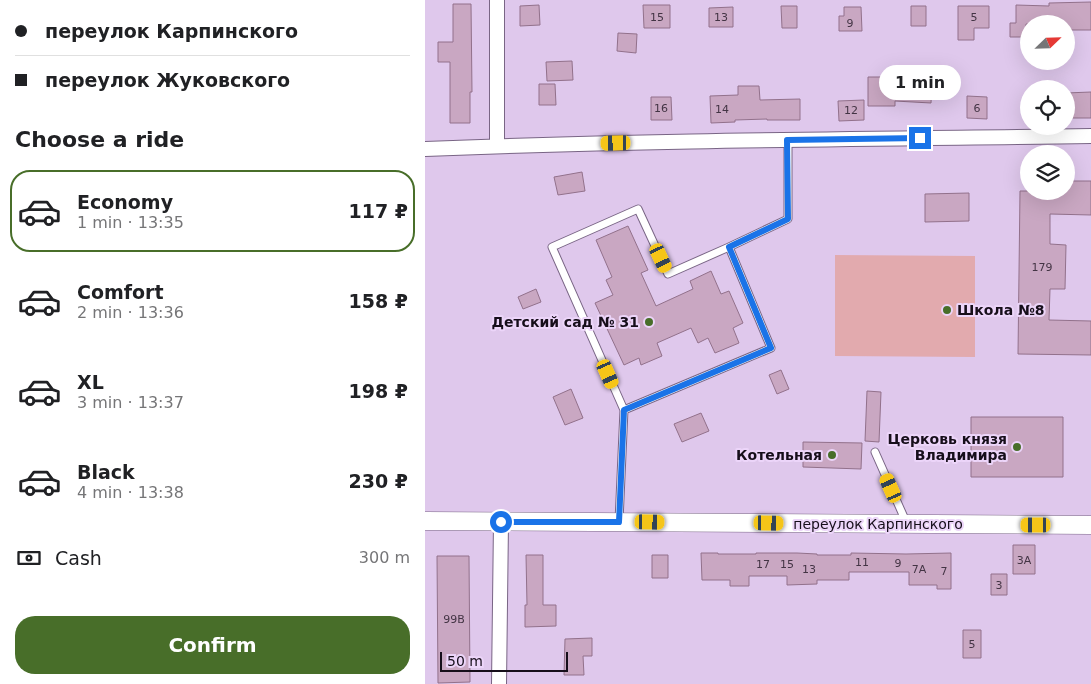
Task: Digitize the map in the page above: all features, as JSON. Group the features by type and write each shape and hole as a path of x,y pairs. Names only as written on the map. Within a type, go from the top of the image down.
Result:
{"street":[{"path":"497,0 497,146"},
{"path":"425,149 787,140 1091,136"},
{"name":"переулок Карпинского","path":"425,521 1091,525"},
{"path":"499,684 501,522"}],"lane":[{"path":"619,522 624,410 552,247 639,209 668,274 729,247 788,219 787,140"},
{"path":"624,410 771,348 729,247"},
{"path":"875,452 907,524"}],"shaded area":[{"path":"835,255 975,256 975,357 835,356"}],"building":[{"path":"1091,2 1091,30 1075,30 1075,15 1020,15 1020,37 1010,37 1010,23 1016,23 1016,5 1049,6 1049,3"},
{"path":"453,4 471,4 472,92 470,92 470,123 450,123 450,62 438,62 438,42 453,42"},
{"path":"539,5 540,25 520,26 520,6"},
{"path":"643,5 670,5 670,28 644,28"},
{"path":"781,6 797,6 797,28 782,28"},
{"path":"911,6 926,6 926,26 911,26"},
{"path":"958,6 989,6 989,28 974,28 974,40 958,40"},
{"path":"733,7 733,27 709,27 709,8"},
{"path":"844,7 861,7 862,31 839,31 839,16 844,16"},
{"path":"618,33 637,34 636,53 617,51"},
{"path":"572,61 573,80 547,81 546,62"},
{"path":"868,77 932,79 931,103 895,101 895,106 868,106"},
{"path":"539,84 555,84 556,105 539,105"},
{"path":"738,86 759,86 760,100 800,99 800,120 735,120 735,122 711,123 710,96 738,95"},
{"path":"1091,92 1091,118 1075,118 1075,93"},
{"path":"967,96 987,97 987,119 967,118"},
{"path":"651,97 671,97 672,120 651,120"},
{"path":"864,100 864,120 839,121 838,101"},
{"path":"582,172 585,191 558,195 554,177"},
{"path":"1075,181 1091,181 1091,215 1050,214 1050,244 1066,245 1065,289 1050,289 1049,320 1091,321 1091,355 1018,354 1020,191 1020,200 1075,200"},
{"path":"969,193 969,221 925,222 925,194"},
{"path":"628,226 648,270 641,273 656,306 693,289 690,281 711,271 721,294 729,291 743,323 733,328 739,343 715,353 708,338 698,343 691,328 657,343 662,356 641,365 639,358 624,365 595,303 613,295 606,280 612,277 596,240"},
{"path":"536,289 541,302 523,309 518,297"},
{"path":"781,370 789,389 777,394 769,375"},
{"path":"571,389 583,418 565,425 553,397"},
{"path":"867,391 881,392 879,442 865,441"},
{"path":"701,413 709,431 682,442 674,424"},
{"name":"Церковь князя Владимира","path":"971,417 1063,417 1063,477 971,477"},
{"name":"Котельная","path":"803,442 862,443 861,469 803,467"},
{"path":"1013,545 1035,545 1035,574 1013,574"},
{"path":"701,553 851,555 851,553 951,553 951,589 937,589 937,585 909,585 909,572 849,572 849,580 817,580 817,584 787,585 787,576 749,576 749,586 730,586 730,580 702,580"},
{"path":"526,555 543,555 543,605 556,605 556,626 525,627 525,605 527,605"},
{"path":"652,555 668,555 668,578 652,578"},
{"path":"437,556 469,556 470,682 438,683"},
{"path":"991,574 1007,574 1007,595 991,595"},
{"path":"963,630 981,630 981,658 963,658"},
{"path":"592,638 592,656 583,656 584,675 564,675 565,639"}],"place":[{"name":"Школа №8","path":"947,310"},
{"name":"Детский сад № 31","path":"649,322"},
{"name":"Церковь князя Владимира","path":"1017,447"},
{"name":"Котельная","path":"832,455"}],"route":[{"path":"501,522 619,522 624,410 771,348 729,247 788,219 787,140 920,138"}]}
